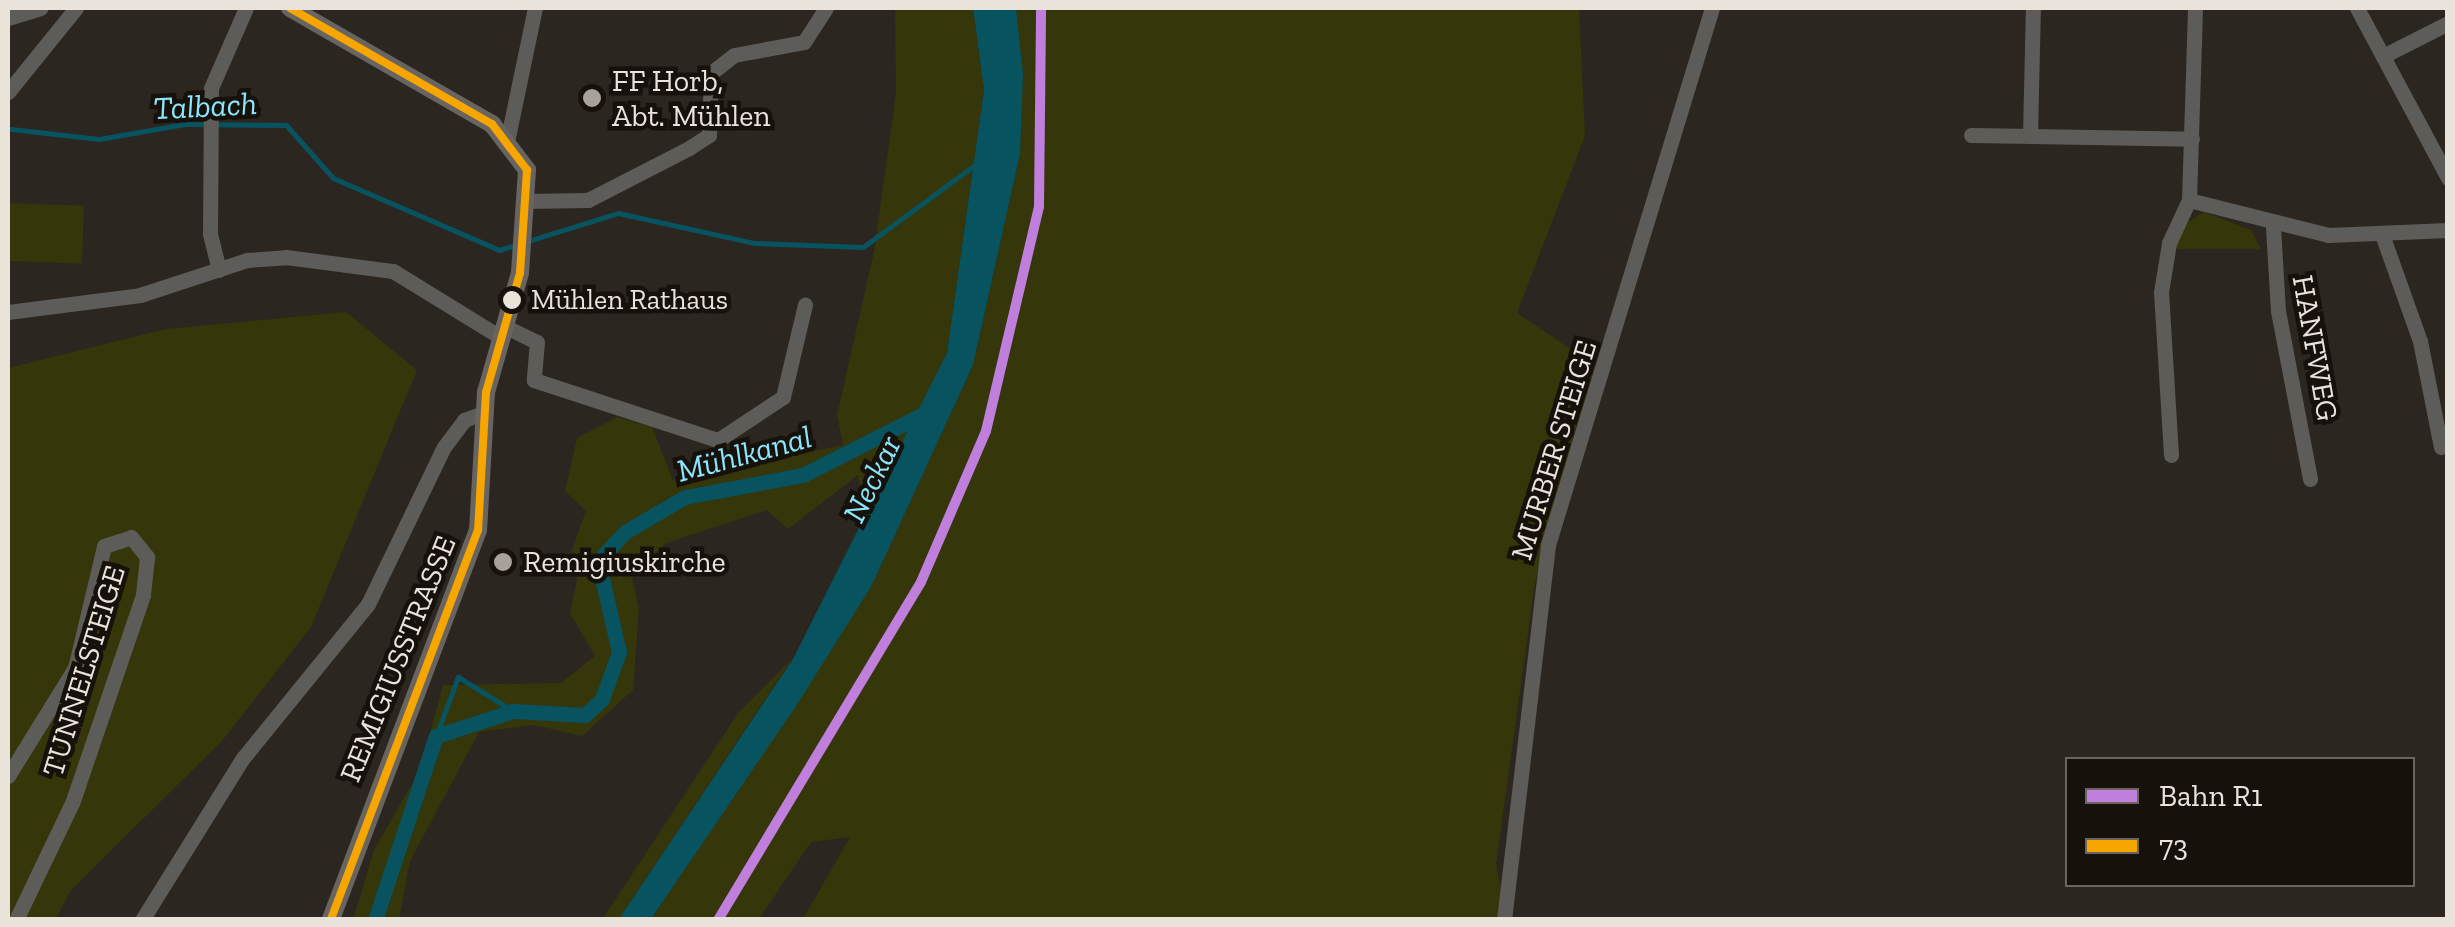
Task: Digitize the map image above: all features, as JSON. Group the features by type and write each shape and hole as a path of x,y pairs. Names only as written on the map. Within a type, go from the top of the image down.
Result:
{"main road":[{"path":"290,8 508,137"},
{"name":"REMIGIUSSTRASSE","path":"331,920 361,822 467,572 482,498 483,412 521,267 525,231 527,170 508,137"}],"street":[{"path":"8,18 40,8"},
{"path":"8,92 76,8"},
{"path":"220,270 210,105 246,8"},
{"path":"508,137 535,8"},
{"path":"526,201 588,200 689,148 709,135 711,74 734,55 804,42 826,8"},
{"name":"MURBER STEIGE","path":"1504,920 1548,546 1712,8"},
{"path":"2030,136 2032,8"},
{"path":"2171,455 2161,292 2189,200 2195,8"},
{"path":"2357,8 2448,178"},
{"path":"2383,56 2448,23"},
{"path":"1971,135 2192,140"},
{"path":"2189,200 2273,227 2384,240 2448,230"},
{"name":"HANFWEG","path":"2273,227 2278,311 2310,478"},
{"path":"2384,240 2417,332 2441,447"},
{"path":"8,312 140,295 220,270 286,257 392,271 504,332 537,342 534,380 718,440 784,396 805,304"},
{"path":"142,920 243,758 368,604 444,447 464,420 483,412"},
{"name":"TUNNELSTEIGE","path":"8,776 75,668 104,546 132,538 146,557 143,595 72,803 16,920"}],"shaded area":[{"path":"895,8 973,8 984,90 947,353 866,526 858,475 788,529 767,510 666,543 632,578 639,609 633,690 582,736 534,725 479,732 410,861 399,919 353,920 374,850 421,768 443,685 561,683 595,656 570,613 582,555 571,552 586,511 565,491 577,438 617,417 652,427 673,480 843,445 837,415 874,252 896,93"},
{"path":"1016,8 1579,8 1585,136 1517,313 1596,366 1535,583 1496,864 1507,919 803,919 850,837 811,842 759,919 651,920 872,585 973,365 1020,154"},
{"path":"8,203 84,206 82,264 8,261"},
{"path":"2204,212 2251,230 2261,249 2172,249 2181,226"},
{"path":"346,312 417,370 311,627 222,741 71,890 56,919 8,919 8,368 166,329"},
{"path":"792,659 619,919 602,920 738,713"}],"water":[{"path":"973,8 1016,8 1023,74 1020,154 973,365 872,585 798,703 651,919 619,919 793,659 947,353 984,90"}],"waterway":[{"name":"Talbach","path":"11,129 99,139 185,124 286,125 333,178 499,250 618,213 754,243 863,247 980,161"},
{"name":"Mühlkanal","path":"375,920 436,736 513,711 585,715 602,699 619,652 598,561 625,532 685,497 803,475 933,409"},
{"path":"436,736 458,677 513,711"}],"rail line":[{"name":"R1","path":"718,920 921,582 986,431 1039,207 1041,8"}],"transit line":[{"name":"73","path":"290,8 492,124 527,170 520,273 486,392 478,530 331,920"}],"place":[{"name":"FF Horb, Abt. Mühlen","path":"592,98"},
{"name":"Mühlen Rathaus","path":"512,300"},
{"name":"Remigiuskirche","path":"503,562"}],"water label":[{"name":"Neckar","path":"872,479"}]}
